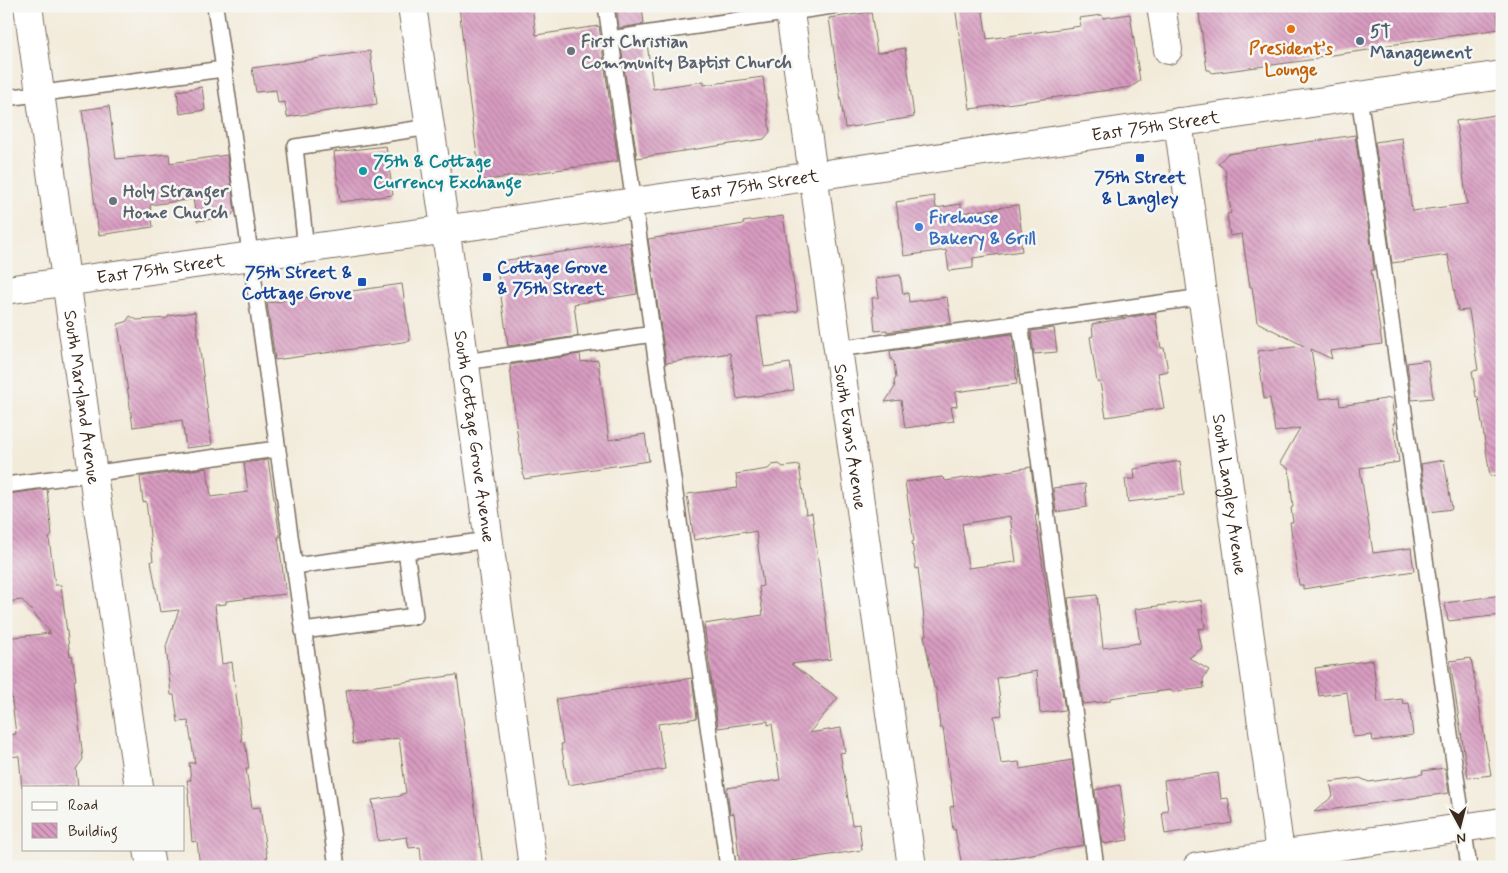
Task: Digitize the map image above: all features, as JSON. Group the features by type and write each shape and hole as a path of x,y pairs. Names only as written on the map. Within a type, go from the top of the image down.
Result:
{"street":[{"name":"South Maryland Avenue","path":"28,6 139,786"},
{"name":"South Cottage Grove Avenue","path":"412,6 465,362 533,867"},
{"path":"1161,6 1168,50"},
{"name":"South Evans Avenue","path":"790,9 912,867"},
{"name":"East 75th Street","path":"6,290 306,250 1502,75"},
{"name":"South Langley Avenue","path":"1178,122 1281,861"},
{"path":"1197,867 1281,861 1502,822"},
{"path":"148,850 151,867"}],"lane":[{"path":"215,6 337,867"},
{"path":"606,6 728,867"},
{"path":"610,39 790,9 832,6"},
{"path":"6,98 224,69"},
{"path":"1360,96 1469,867"},
{"path":"306,250 295,147 430,127"},
{"path":"838,349 1202,297"},
{"path":"1020,323 1096,867"},
{"path":"465,362 652,334"},
{"path":"6,485 277,449"},
{"path":"294,566 489,540"},
{"path":"303,631 415,616 406,551"}],"building":[{"path":"459,6 532,6 536,35 599,26 618,161 481,181 469,98"},
{"path":"616,6 642,6 644,24 619,28"},
{"path":"955,6 982,6 987,39 1081,26 1079,18 1102,15 1103,18 1130,14 1140,81 1131,87 970,109"},
{"path":"1198,6 1496,6 1499,29 1376,47 1376,49 1317,57 1317,59 1212,73 1210,70 1207,70"},
{"path":"871,12 877,53 905,48 914,117 845,128 829,18"},
{"path":"647,43 653,89 704,81 704,85 763,77 770,132 764,139 637,158 621,47"},
{"path":"370,51 377,104 287,117 285,102 278,103 276,90 256,92 252,68"},
{"path":"202,87 205,110 180,114 177,91"},
{"path":"109,106 116,159 169,154 170,163 227,155 235,211 231,216 197,221 193,199 150,205 153,227 99,235 82,110"},
{"path":"1502,114 1502,475 1490,476 1478,397 1476,397 1472,371 1478,370 1469,310 1458,311 1448,255 1392,263 1375,142 1402,138 1412,211 1467,204 1456,121"},
{"path":"1355,135 1374,266 1374,270 1371,270 1382,344 1330,351 1332,359 1311,349 1319,399 1339,397 1340,406 1391,398 1399,462 1360,468 1373,553 1411,548 1414,571 1303,589 1303,585 1299,585 1290,522 1293,522 1291,508 1293,507 1289,469 1280,463 1300,428 1275,432 1270,398 1264,399 1258,351 1304,346 1257,322 1242,234 1230,236 1227,214 1231,213 1225,169 1218,164 1227,154"},
{"name":"75th & Cottage Currency Exchange","path":"386,146 393,195 340,202 334,152"},
{"path":"934,196 936,208 961,204 961,213 1018,205 1022,251 973,258 973,268 949,271 946,250 904,256 896,202"},
{"path":"783,216 798,311 757,317 764,367 790,363 794,390 737,399 730,353 666,363 648,239"},
{"path":"630,242 637,294 574,304 578,336 508,346 497,268 501,261"},
{"path":"900,275 903,294 908,293 909,302 947,297 951,323 887,332 887,330 875,331 872,298 879,297 876,279"},
{"path":"402,284 410,341 275,360 267,303"},
{"path":"195,312 212,445 186,448 182,420 133,427 118,324 126,322 130,316 137,320 168,318 168,316"},
{"path":"1155,313 1161,348 1164,348 1168,371 1158,373 1164,408 1106,417 1100,382 1097,382 1090,337 1093,336 1092,324"},
{"path":"1054,328 1057,352 1034,354 1031,331"},
{"path":"1012,334 1017,384 955,392 957,406 951,407 954,421 905,428 901,400 885,402 895,387 894,381 896,378 894,362 891,359 890,351"},
{"path":"580,354 581,362 598,360 609,440 645,434 649,461 524,479 510,365"},
{"path":"1428,360 1433,398 1412,400 1407,363"},
{"path":"268,460 280,537 278,537 286,594 226,601 226,604 215,605 222,664 232,662 242,742 245,742 249,769 246,769 252,808 260,807 268,867 200,867 197,841 192,842 187,780 191,780 189,763 195,763 188,721 178,722 174,695 171,695 166,646 179,610 160,612 151,561 153,561 146,501 143,502 140,477 207,468 211,497 248,492 244,463"},
{"path":"1444,460 1452,509 1428,512 1421,464"},
{"path":"1180,461 1184,495 1128,502 1125,479 1135,479 1134,469"},
{"path":"779,464 783,467 799,465 806,514 812,513 831,659 791,664 838,698 809,733 841,728 845,752 840,753 852,825 859,824 862,850 765,865 765,867 740,867 734,813 730,814 727,788 780,780 772,724 768,725 768,721 718,728 704,624 763,615 759,587 763,586 756,531 694,540 687,494 738,488 736,474 768,469 772,465"},
{"path":"1031,467 1037,514 1035,515 1065,710 1040,713 1037,671 997,678 1002,715 994,716 1001,764 1019,762 1020,769 1072,760 1084,845 962,866 955,829 953,830 950,807 954,806 943,728 940,728 936,688 934,688 924,635 926,635 918,568 916,569 912,542 914,541 905,482 942,477 946,481","holes":["1010,516 1016,562 968,568 962,524"]},
{"path":"1085,484 1087,507 1056,512 1053,488"},
{"path":"47,489 52,535 49,538 55,585 61,585 70,656 72,655 76,680 74,680 83,759 76,769 78,786 22,787 19,756 8,757 6,736 16,734 6,653 6,638 51,633 22,600 6,602 6,494"},
{"path":"1097,595 1103,648 1140,643 1135,609 1201,600 1205,628 1198,629 1202,648 1189,658 1209,670 1203,679 1204,688 1173,692 1170,690 1110,698 1110,701 1083,704 1068,598"},
{"path":"1502,595 1502,615 1448,621 1445,603"},
{"path":"1471,658 1491,775 1468,778 1450,661"},
{"path":"1373,660 1378,702 1402,699 1403,704 1409,703 1413,735 1373,741 1372,735 1353,737 1347,692 1319,696 1315,668"},
{"path":"457,675 483,867 422,867 420,847 409,848 407,837 378,841 372,800 401,796 401,794 406,793 399,738 353,744 346,690"},
{"path":"692,678 697,718 658,724 665,769 568,785 556,699"},
{"path":"1445,768 1449,793 1314,812 1333,796 1330,782 1360,778 1369,782 1423,774 1422,771"},
{"path":"1218,773 1221,799 1228,798 1232,823 1165,834 1162,812 1168,811 1164,780"},
{"path":"1120,785 1128,840 1104,844 1104,842 1102,843 1095,790"}],"place":[{"name":"President’s Lounge","path":"1291,29"},
{"name":"5T Management","path":"1360,41"},
{"name":"First Christian Community Baptist Church","path":"571,51"},
{"name":"75th Street & Langley","path":"1140,158"},
{"name":"75th & Cottage Currency Exchange","path":"363,171"},
{"name":"Holy Stranger Home Church","path":"113,201"},
{"name":"Firehouse Bakery & Grill","path":"919,227"},
{"name":"Cottage Grove & 75th Street","path":"487,277"},
{"name":"75th Street & Cottage Grove","path":"362,282"}]}
